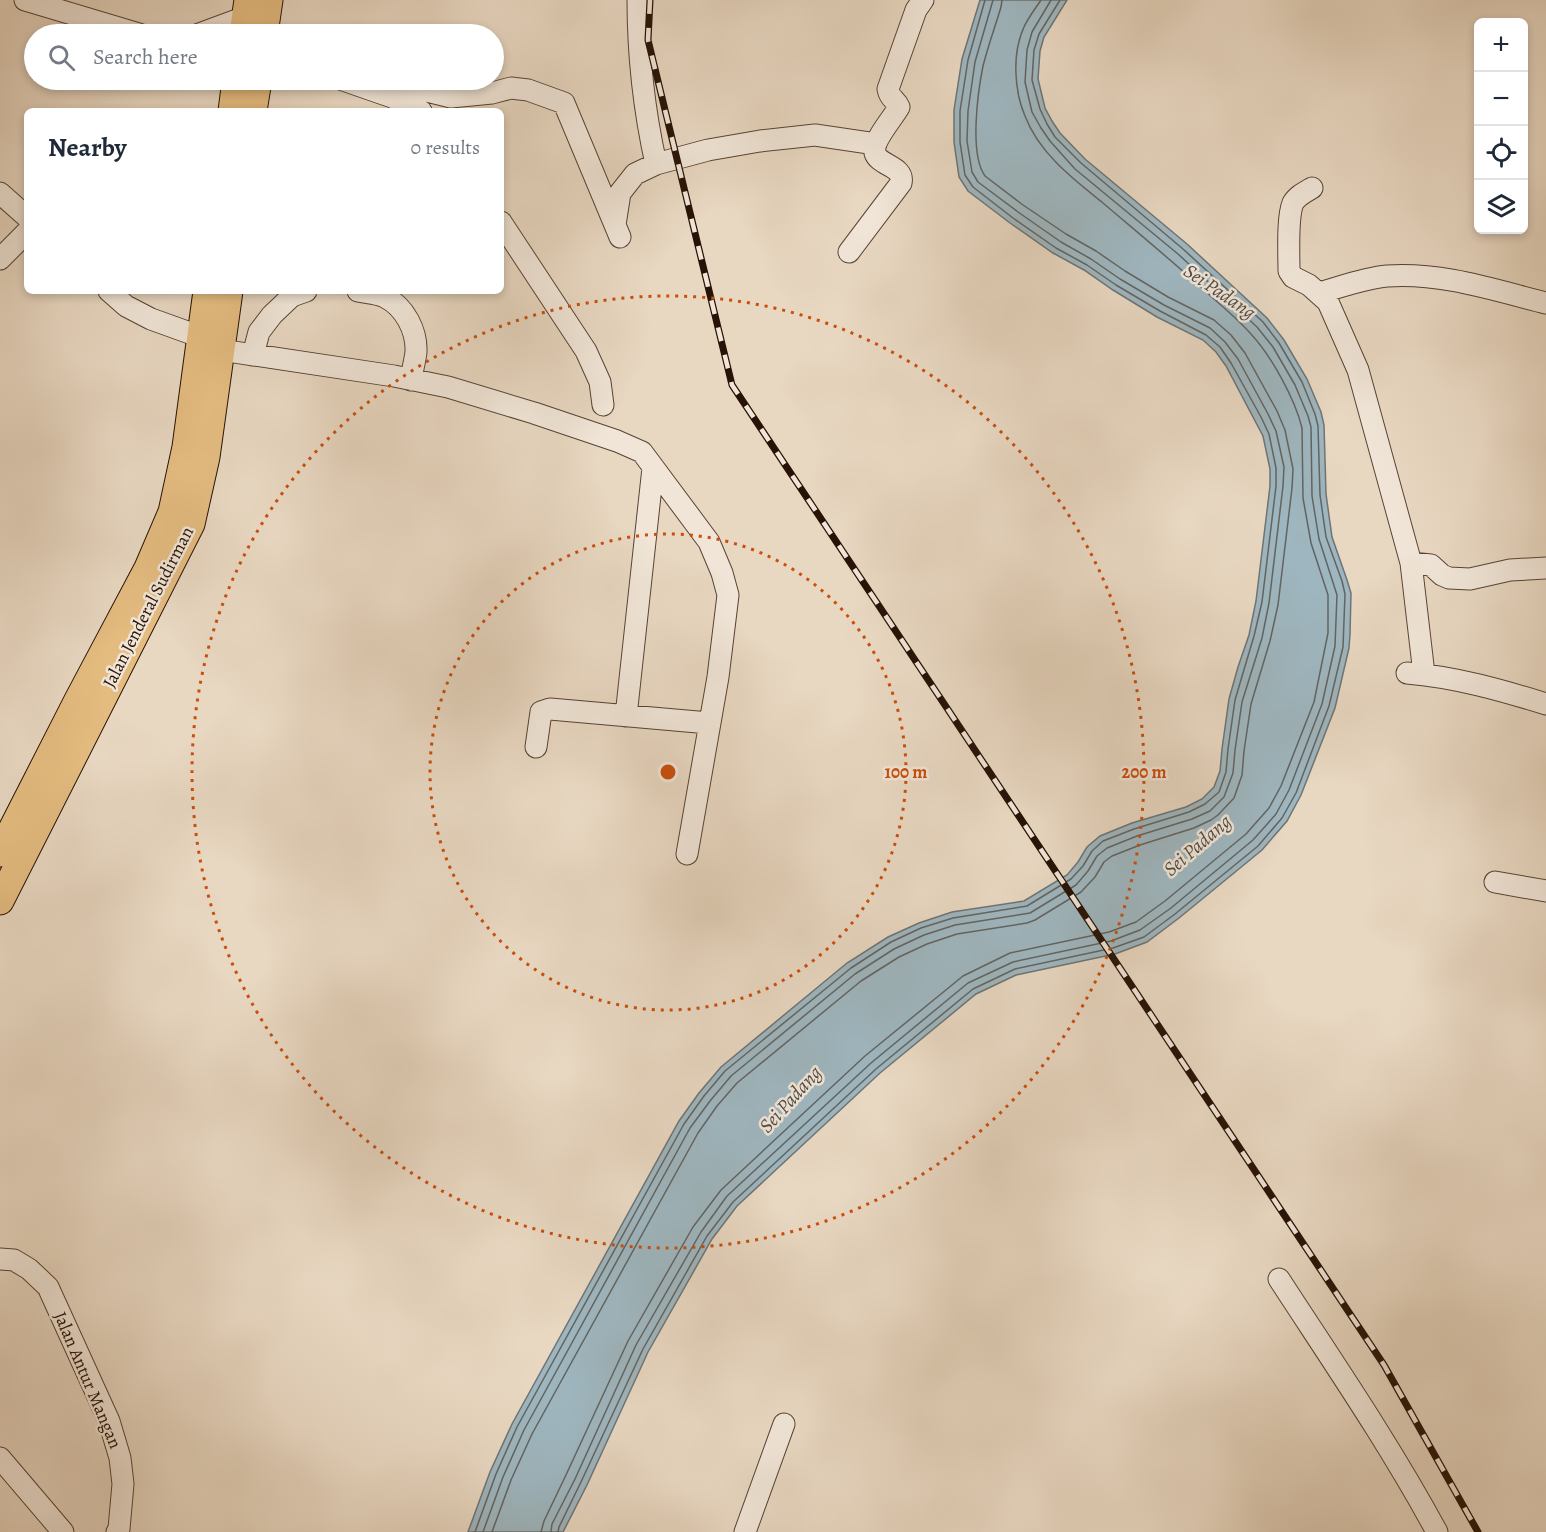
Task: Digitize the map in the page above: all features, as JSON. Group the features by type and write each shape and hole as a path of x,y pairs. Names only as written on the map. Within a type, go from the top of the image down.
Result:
{"main road":[{"name":"Jalan Jenderal Sudirman","path":"0,900 191,524 206,457 211,344 207,294"},
{"name":"Jalan Jenderal Sudirman","path":"0,853 148,568 172,512 211,344 228,294"}],"street":[{"path":"25,0 105,24"},
{"path":"638,0 642,82 649,135 656,164"},
{"path":"849,252 901,183 900,173 875,154 875,149 899,107 889,95 888,89 916,10 922,0"},
{"path":"233,24 256,17"},
{"path":"504,90 511,88 528,90 564,103 617,231 620,193 635,174 656,164 708,150 815,135 876,144"},
{"path":"373,90 415,108"},
{"path":"376,91 384,90"},
{"path":"423,90 451,97 503,90"},
{"path":"1312,188 1298,196 1293,204 1290,218 1289,271 1293,277 1309,285 1328,302 1358,370 1411,563 1416,674 1497,688 1546,705"},
{"path":"0,193 24,214"},
{"path":"504,227 586,351 600,382 603,405"},
{"path":"0,259 24,235"},
{"path":"1319,293 1384,276 1416,276 1460,281 1546,303"},
{"path":"112,294 126,306 151,319 211,344 253,355 394,376 459,391 534,413 617,441 642,452 709,542 728,595 718,677 687,854"},
{"path":"253,355 259,332 272,315 292,296 298,294"},
{"path":"374,294 384,296 396,304 415,335 416,352 411,380"},
{"path":"626,716 653,468"},
{"path":"1411,563 1431,565 1449,578 1470,579 1510,570 1546,568"},
{"path":"536,747 541,712 550,709 709,723"},
{"path":"1495,882 1546,891"},
{"name":"Jalan Antur Mangan","path":"0,1259 14,1260 29,1269 48,1287 109,1421 120,1458 123,1484 119,1531"},
{"path":"1279,1279 1381,1438 1437,1532"},
{"path":"745,1532 784,1424"},
{"path":"0,1458 63,1532"}],"water":[{"name":"Sei Padang","path":"980,0 1067,0 1044,37 1040,51 1038,79 1045,108 1052,121 1060,133 1085,159 1187,244 1267,318 1284,340 1307,379 1324,425 1326,494 1332,537 1351,593 1349,648 1335,708 1301,795 1287,821 1262,850 1147,942 1115,954 1016,975 976,994 880,1073 737,1206 712,1239 648,1352 563,1532 468,1532 490,1472 512,1424 679,1121 721,1067 847,963 888,937 952,912 1024,901 1067,875 1087,847 1100,836 1132,823 1186,807 1202,799 1214,787 1220,771 1229,699 1249,635 1256,601 1270,486 1270,469 1263,436 1226,366 1203,340 1157,317 1053,253 968,191 959,177 954,142 954,110 962,59"}],"railway":[{"path":"650,0 648,40 732,385 1384,1365 1478,1532"}]}
